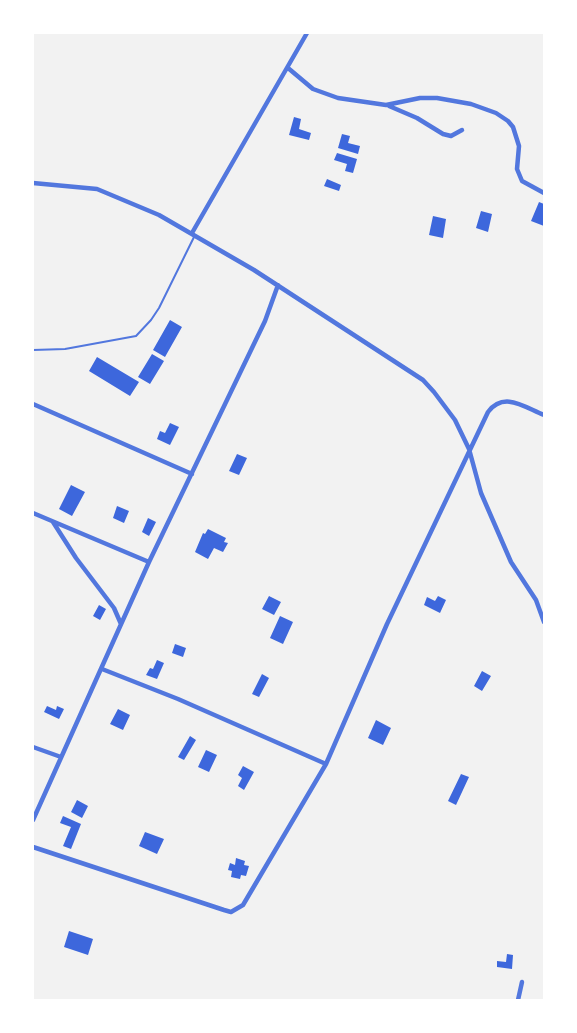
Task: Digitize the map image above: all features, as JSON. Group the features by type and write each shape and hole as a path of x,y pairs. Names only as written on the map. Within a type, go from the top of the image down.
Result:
{"street":[{"path":"194,234 307,33"},
{"path":"288,68 303,82 328,96 386,105 411,114 443,134 451,136 462,130"},
{"path":"386,105 420,98 437,98 471,104 496,113 508,121 517,139 519,146 518,175 522,181 544,193"},
{"path":"33,183 105,191 159,215 278,285 423,380 435,392 455,420 469,449 481,493 511,562 536,600 544,622"},
{"path":"33,820 149,562 265,321 278,285"},
{"path":"33,847 231,912 243,905 326,764 387,624 488,412 498,402 508,401 544,415"},
{"path":"33,404 192,474"},
{"path":"33,513 149,562"},
{"path":"53,522 76,558 114,608 122,625"},
{"path":"102,669 178,699 326,764"},
{"path":"33,747 61,757"},
{"path":"518,1000 522,982"}],"lane":[{"path":"33,350 65,349 136,336 151,320 163,301 194,234"}],"building":[{"path":"294,117 301,119 299,129 311,133 309,140 289,135"},
{"path":"342,134 350,136 348,143 360,146 358,154 338,148"},
{"path":"337,153 357,159 353,173 345,171 347,164 334,160"},
{"path":"327,179 341,185 339,191 324,186"},
{"path":"539,202 544,204 544,226 531,221"},
{"path":"481,211 492,214 488,232 476,228"},
{"path":"433,216 446,219 443,238 429,235"},
{"path":"170,320 182,327 165,357 153,350"},
{"path":"152,354 164,361 150,384 138,377"},
{"path":"97,357 139,382 130,396 89,371"},
{"path":"170,423 179,427 170,445 157,439 160,431 165,433"},
{"path":"237,454 247,458 239,475 229,471"},
{"path":"71,485 85,492 72,516 59,509"},
{"path":"117,506 129,511 124,523 113,518"},
{"path":"148,518 156,522 149,536 142,532"},
{"path":"208,529 226,538 224,542 228,543 223,552 214,548 208,559 195,552 203,533 205,534"},
{"path":"269,596 281,602 274,615 262,609"},
{"path":"438,596 446,600 440,613 424,605 427,597 435,601"},
{"path":"99,605 106,609 100,620 93,616"},
{"path":"280,616 293,622 283,644 270,638"},
{"path":"175,644 186,648 183,657 172,653"},
{"path":"157,660 164,663 157,679 146,675 150,668 153,669"},
{"path":"482,671 491,676 482,691 474,686"},
{"path":"262,674 269,678 259,697 252,694"},
{"path":"47,706 56,710 57,706 64,709 59,719 44,712"},
{"path":"118,709 130,715 123,730 110,724"},
{"path":"376,720 391,728 383,745 368,738"},
{"path":"190,736 196,740 184,760 178,757"},
{"path":"206,750 217,755 209,772 198,767"},
{"path":"243,766 254,772 244,790 238,786 242,778 238,775"},
{"path":"461,774 469,777 456,805 448,801"},
{"path":"77,800 88,806 82,818 71,812"},
{"path":"63,816 81,824 71,849 63,846 71,827 60,823"},
{"path":"145,832 164,839 157,854 139,846"},
{"path":"236,858 245,861 244,865 249,866 246,876 241,875 240,879 231,877 232,871 228,870 230,863 235,865"},
{"path":"69,931 93,939 88,955 64,947"},
{"path":"507,954 513,955 512,969 497,967 497,961 506,962"}]}
